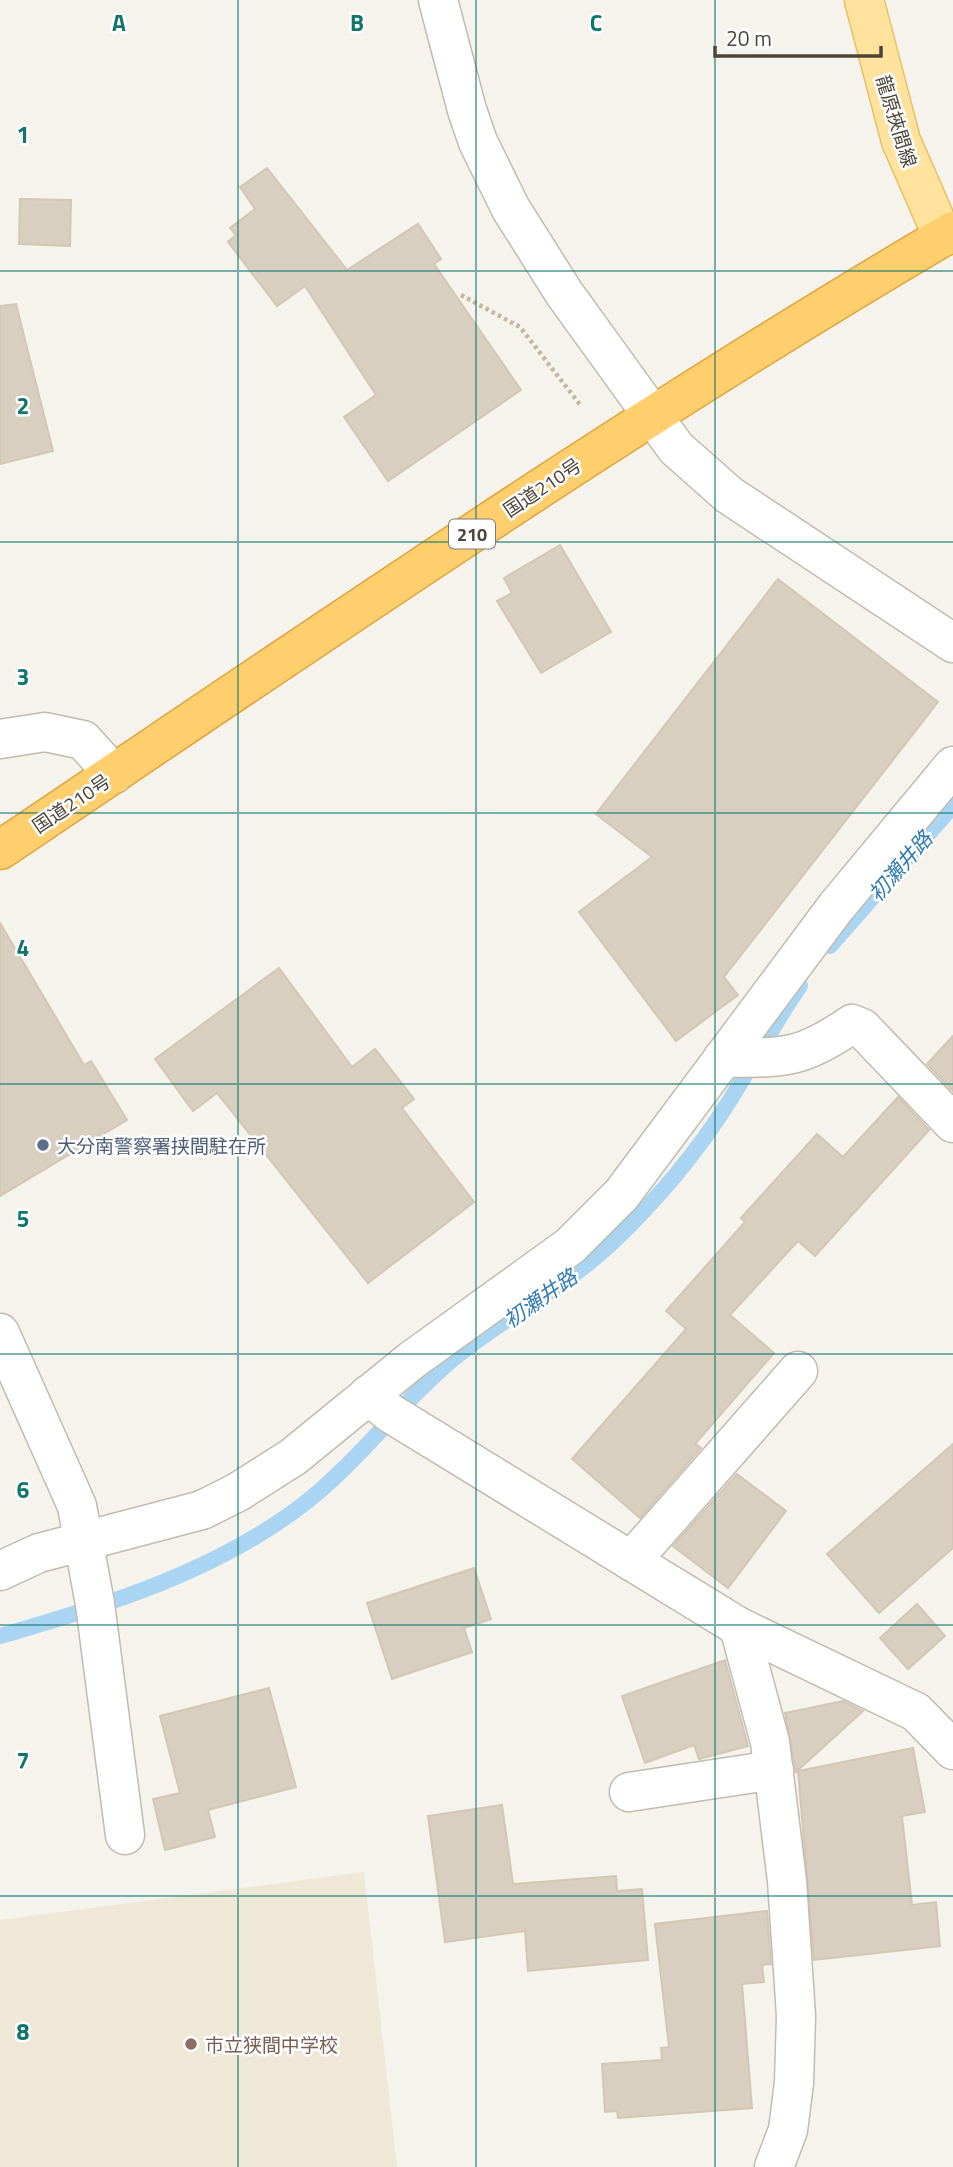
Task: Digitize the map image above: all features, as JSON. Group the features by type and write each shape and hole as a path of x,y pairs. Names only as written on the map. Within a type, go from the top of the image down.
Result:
{"highway":[{"name":"国道210号","path":"0,850 652,415 800,321 948,234"}],"main road":[{"name":"龍原挾間線","path":"864,0 901,141 948,234"}],"street":[{"path":"438,0 467,110 506,199 564,293 676,449 729,495 953,643"},
{"path":"0,739 45,732 83,740 114,774"},
{"path":"0,1571 39,1553 202,1510 237,1492 293,1457 369,1395 570,1245 604,1215 836,906 953,766"},
{"path":"723,1058 786,1057 818,1048 852,1024 862,1028 953,1123"},
{"path":"0,1333 68,1483 83,1541 125,1835"},
{"path":"631,1561 798,1371"},
{"path":"369,1395 390,1413 739,1627 916,1712 953,1750"},
{"path":"739,1627 771,1742 787,1881 796,2016 794,2082 788,2130 774,2167"},
{"path":"629,1792 774,1770"}],"path":[{"path":"461,295 520,327 609,443"}],"shaded area":[{"name":"市立狭間中学校","path":"364,1872 397,2167 0,2167 0,1920"}],"building":[{"path":"267,168 347,270 418,224 441,259 434,264 521,390 388,481 344,417 376,395 305,286 277,306 228,242 236,235 230,228 255,209 240,187"},
{"path":"20,199 71,200 70,246 19,244"},
{"path":"16,304 53,451 0,464 0,306"},
{"path":"560,545 611,632 541,673 497,601 512,593 504,578"},
{"path":"778,579 938,702 724,977 738,995 676,1041 579,912 652,857 596,814"},
{"path":"0,923 84,1065 91,1061 127,1120 0,1196"},
{"path":"279,968 352,1067 375,1049 414,1099 402,1108 474,1202 368,1283 217,1093 193,1111 155,1059"},
{"path":"953,1036 953,1091 927,1064"},
{"path":"898,1097 929,1130 815,1256 798,1241 730,1315 774,1353 695,1444 701,1448 640,1518 572,1459 686,1329 666,1311 745,1222 741,1218 817,1134 843,1157"},
{"path":"953,1444 953,1548 879,1613 827,1554"},
{"path":"737,1474 786,1511 728,1588 673,1546"},
{"path":"474,1568 491,1619 464,1628 472,1652 392,1679 367,1603"},
{"path":"917,1604 945,1636 908,1669 880,1638"},
{"path":"725,1660 748,1746 699,1759 694,1745 645,1763 622,1696"},
{"path":"269,1688 296,1787 208,1810 215,1837 165,1850 153,1799 180,1793 160,1716"},
{"path":"843,1701 863,1711 796,1772 785,1713"},
{"path":"913,1748 925,1812 902,1816 912,1905 936,1902 940,1946 814,1960 798,1771"},
{"path":"502,1805 513,1884 616,1876 617,1891 642,1889 648,1960 528,1971 525,1931 445,1942 428,1816"},
{"path":"767,1911 771,1964 762,1965 764,1982 742,1984 752,2108 618,2118 617,2111 605,2112 602,2064 662,2060 661,2048 669,2047 655,1924"}],"waterway":[{"name":"初瀬井路","path":"830,946 953,806"},
{"name":"初瀬井路","path":"0,1636 120,1599 198,1567 271,1527 305,1503 344,1469 415,1394 453,1359 593,1259 645,1210 676,1175 718,1119 800,986"}],"place":[{"name":"大分南警察署挟間駐在所","path":"43,1145"},
{"name":"市立狭間中学校","path":"191,2044"}]}
